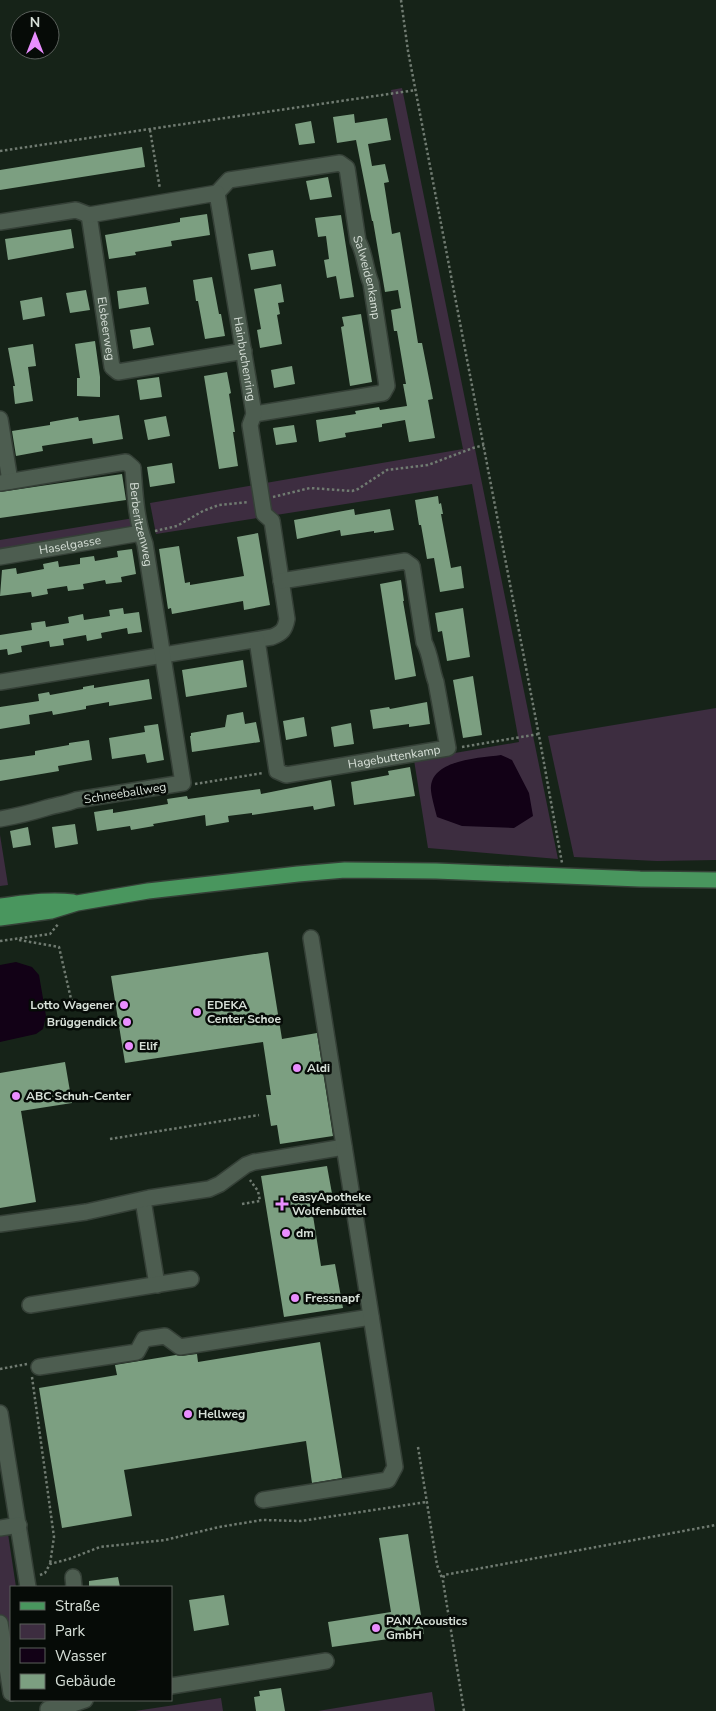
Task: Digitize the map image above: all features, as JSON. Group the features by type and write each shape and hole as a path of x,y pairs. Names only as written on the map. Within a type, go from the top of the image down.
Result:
{"main road":[{"path":"0,918 51,911 77,903 148,891 345,870 436,870 564,877 716,880"},
{"path":"0,906 51,900 77,903"}],"street":[{"name":"Salweidenkamp","path":"218,193 229,180 340,163 346,168 358,241 362,248 365,269 371,283 387,386 383,393 254,414"},
{"path":"0,222 76,210 89,215 218,193"},
{"name":"Hainbuchenring","path":"0,682 257,640 272,637 285,629 287,619 272,521 264,514 250,425 254,414 218,193"},
{"name":"Elsbeerweg","path":"89,215 112,367 118,372 244,352"},
{"path":"0,419 5,482"},
{"name":"Berberitzenweg","path":"5,482 126,462 133,468 135,500 145,544 162,656"},
{"name":"Haselgasse","path":"0,557 141,533"},
{"name":"Hagebuttenkamp","path":"277,771 286,775 448,748 429,651 424,642 412,566 405,561 281,581"},
{"path":"257,640 277,771"},
{"name":"Schneeballweg","path":"0,819 33,814 76,800 183,783 162,656"},
{"path":"262,1500 388,1480 395,1467 311,938"},
{"path":"0,1224 86,1212 209,1189 220,1184 246,1165 254,1162 344,1148"},
{"path":"143,1200 157,1285"},
{"path":"30,1305 191,1279"},
{"path":"39,1367 137,1352 144,1339 165,1336 180,1347 371,1317"},
{"path":"0,1413 8,1505 18,1525 28,1582"},
{"path":"0,1528 18,1525"},
{"path":"0,1623 10,1687"},
{"path":"172,1686 326,1661"},
{"path":"48,1707 64,1707 82,1701"}],"path":[{"path":"402,0 416,90 539,734 564,877"},
{"path":"0,151 416,90"},
{"path":"150,130 162,202"},
{"path":"141,533 177,526 219,505 262,500 310,488 352,491 387,470 428,464 484,445"},
{"path":"448,748 459,748 539,734"},
{"path":"183,783 196,784 277,771"},
{"path":"0,942 50,934 61,921"},
{"path":"16,939 59,947 71,999 76,1004 89,1008"},
{"path":"110,1139 259,1115"},
{"path":"242,1204 260,1201 256,1187"},
{"path":"0,1369 22,1365"},
{"path":"28,1582 45,1573 50,1564 54,1537 32,1378 39,1367"},
{"path":"418,1447 426,1502 437,1565 442,1578 464,1711"},
{"path":"50,1564 69,1559 100,1546 165,1540 219,1527 262,1520 302,1521 426,1502"},
{"path":"442,1578 448,1574 716,1525"}],"green space":[{"path":"402,88 558,859 428,848 414,760 519,742 472,484 156,534 150,503 463,449 391,90"},
{"path":"140,517 143,531 0,553 0,540"},
{"path":"716,708 716,860 657,861 574,857 548,736"},
{"path":"0,835 8,885 0,886"},
{"path":"7,1527 16,1586 10,1586 10,1687 0,1622 0,1528"},
{"path":"432,1692 435,1711 318,1711"},
{"path":"221,1698 223,1711 135,1711"}],"water":[{"path":"501,755 512,760 529,793 533,816 514,828 462,826 437,817 431,786 434,777 440,770 449,765 471,759"},
{"path":"16,962 32,967 39,975 46,1016 43,1029 36,1034 0,1042 0,965"}],"building":[{"path":"354,114 355,123 387,118 391,140 368,144 372,166 385,164 389,182 384,183 392,234 400,232 418,343 422,343 433,399 428,400 435,438 409,442 405,420 382,424 382,427 345,433 346,437 319,442 316,420 356,414 355,411 379,407 380,410 407,406 403,384 406,384 397,331 394,331 391,310 401,308 398,290 385,292 373,221 356,140 337,143 333,117"},
{"path":"311,121 315,143 299,145 295,124"},
{"path":"142,147 145,167 0,190 0,170"},
{"path":"328,177 332,197 310,200 306,181"},
{"path":"207,214 210,235 171,241 172,246 135,252 136,255 109,259 105,235 180,222 180,218"},
{"path":"341,215 354,297 340,299 336,276 327,278 324,260 329,259 326,236 318,237 315,218"},
{"path":"71,229 74,248 8,260 5,239"},
{"path":"273,250 276,266 251,270 248,254"},
{"path":"212,277 225,336 205,339 193,280"},
{"path":"281,284 284,302 278,303 280,314 277,315 282,344 260,348 257,330 261,329 254,289"},
{"path":"146,287 149,304 119,309 117,291"},
{"path":"86,290 90,310 70,313 66,293"},
{"path":"42,297 45,316 23,320 20,301"},
{"path":"361,314 372,382 350,386 341,327 344,326 342,317"},
{"path":"150,327 154,345 133,349 130,330"},
{"path":"95,341 100,377 100,397 77,396 77,378 80,378 75,344"},
{"path":"33,344 36,366 28,367 33,401 15,404 13,386 15,386 8,348"},
{"path":"292,366 295,384 274,388 271,370"},
{"path":"227,372 231,393 229,394 238,466 219,469 204,376"},
{"path":"159,377 162,397 140,400 137,380"},
{"path":"119,415 123,439 93,444 92,438 42,446 43,451 16,456 12,431 50,425 50,422 78,417 79,421"},
{"path":"166,416 170,436 148,440 144,420"},
{"path":"294,425 297,442 276,445 273,428"},
{"path":"172,463 175,483 150,487 147,467"},
{"path":"122,474 126,500 0,518 0,492"},
{"path":"438,496 443,514 441,514 451,568 461,566 464,588 440,592 434,558 427,559 415,500"},
{"path":"354,509 355,515 390,509 394,530 341,536 340,530 297,539 294,520"},
{"path":"258,533 270,605 244,610 243,601 172,614 171,608 168,609 159,549 179,546 185,583 190,582 190,585 244,576 237,537"},
{"path":"132,549 136,574 121,577 122,582 106,584 105,580 83,584 84,589 68,591 67,586 47,589 48,594 32,597 31,592 0,596 2,570 16,568 17,574 44,569 43,564 58,561 59,567 80,564 80,558 94,556 95,561 118,557 117,551"},
{"path":"401,580 416,676 395,680 380,584"},
{"path":"123,608 124,614 139,612 142,632 128,634 127,628 101,633 102,638 87,641 86,635 63,639 64,645 50,647 49,641 21,646 22,652 8,655 7,649 0,650 0,635 32,630 31,623 45,621 46,627 69,623 68,617 83,614 84,620 110,616 109,610"},
{"path":"463,608 470,657 447,661 442,631 438,632 435,613"},
{"path":"243,660 247,687 186,697 182,670"},
{"path":"473,676 482,735 463,738 453,680"},
{"path":"149,679 152,699 109,706 109,702 86,706 86,709 53,715 52,711 29,715 30,724 0,729 0,707 39,701 38,694 49,692 50,695 94,685 94,688"},
{"path":"427,702 430,724 409,727 409,724 373,729 370,710 389,707 390,709"},
{"path":"243,712 245,724 256,722 260,742 192,752 191,733 225,727 227,715"},
{"path":"304,717 307,736 286,740 283,721"},
{"path":"351,723 354,744 334,747 331,727"},
{"path":"158,724 164,760 147,763 145,754 112,759 109,738 145,732 144,726"},
{"path":"89,740 92,760 58,766 59,771 0,781 0,760 35,755 35,751"},
{"path":"410,767 415,796 354,805 351,782 389,775 388,771"},
{"path":"331,780 335,806 314,810 313,806 252,815 252,813 228,816 229,822 206,826 205,815 153,824 154,826 131,830 130,826 97,831 94,812 113,809 113,813 168,804 167,799 187,796 188,799 260,789 261,794"},
{"path":"75,824 78,844 55,848 52,827"},
{"path":"28,827 31,845 13,848 10,831"},
{"name":"EDEKA Center Schoe","path":"268,952 282,1039 317,1033 333,1136 280,1144 277,1125 271,1126 266,1095 271,1095 263,1042 125,1063 111,976"},
{"path":"65,1062 72,1103 21,1111 36,1202 0,1208 0,1073"},
{"path":"327,1166 333,1199 311,1203 321,1266 335,1264 343,1308 284,1317 261,1176"},
{"name":"Hellweg","path":"320,1342 342,1478 312,1483 306,1441 124,1470 132,1516 62,1528 39,1388 117,1375 115,1365 176,1355 197,1354 198,1362"},
{"path":"408,1534 424,1634 332,1647 328,1622 391,1612 379,1538"},
{"path":"118,1577 120,1586 89,1586 89,1581"},
{"path":"224,1595 229,1625 194,1631 189,1600"},
{"path":"281,1688 285,1711 256,1711 254,1697 260,1696 259,1691"}],"place":[{"name":"Lotto Wagener","path":"124,1005"},
{"name":"EDEKA Center Schoe","path":"197,1012"},
{"name":"Brüggendick","path":"127,1022"},
{"name":"Elif","path":"129,1046"},
{"name":"Aldi","path":"297,1068"},
{"name":"ABC Schuh-Center","path":"16,1096"},
{"name":"easyApotheke Wolfenbüttel","path":"282,1204"},
{"name":"dm","path":"286,1233"},
{"name":"Fressnapf","path":"295,1298"},
{"name":"Hellweg","path":"188,1414"},
{"name":"PAN Acoustics GmbH","path":"376,1628"}]}
